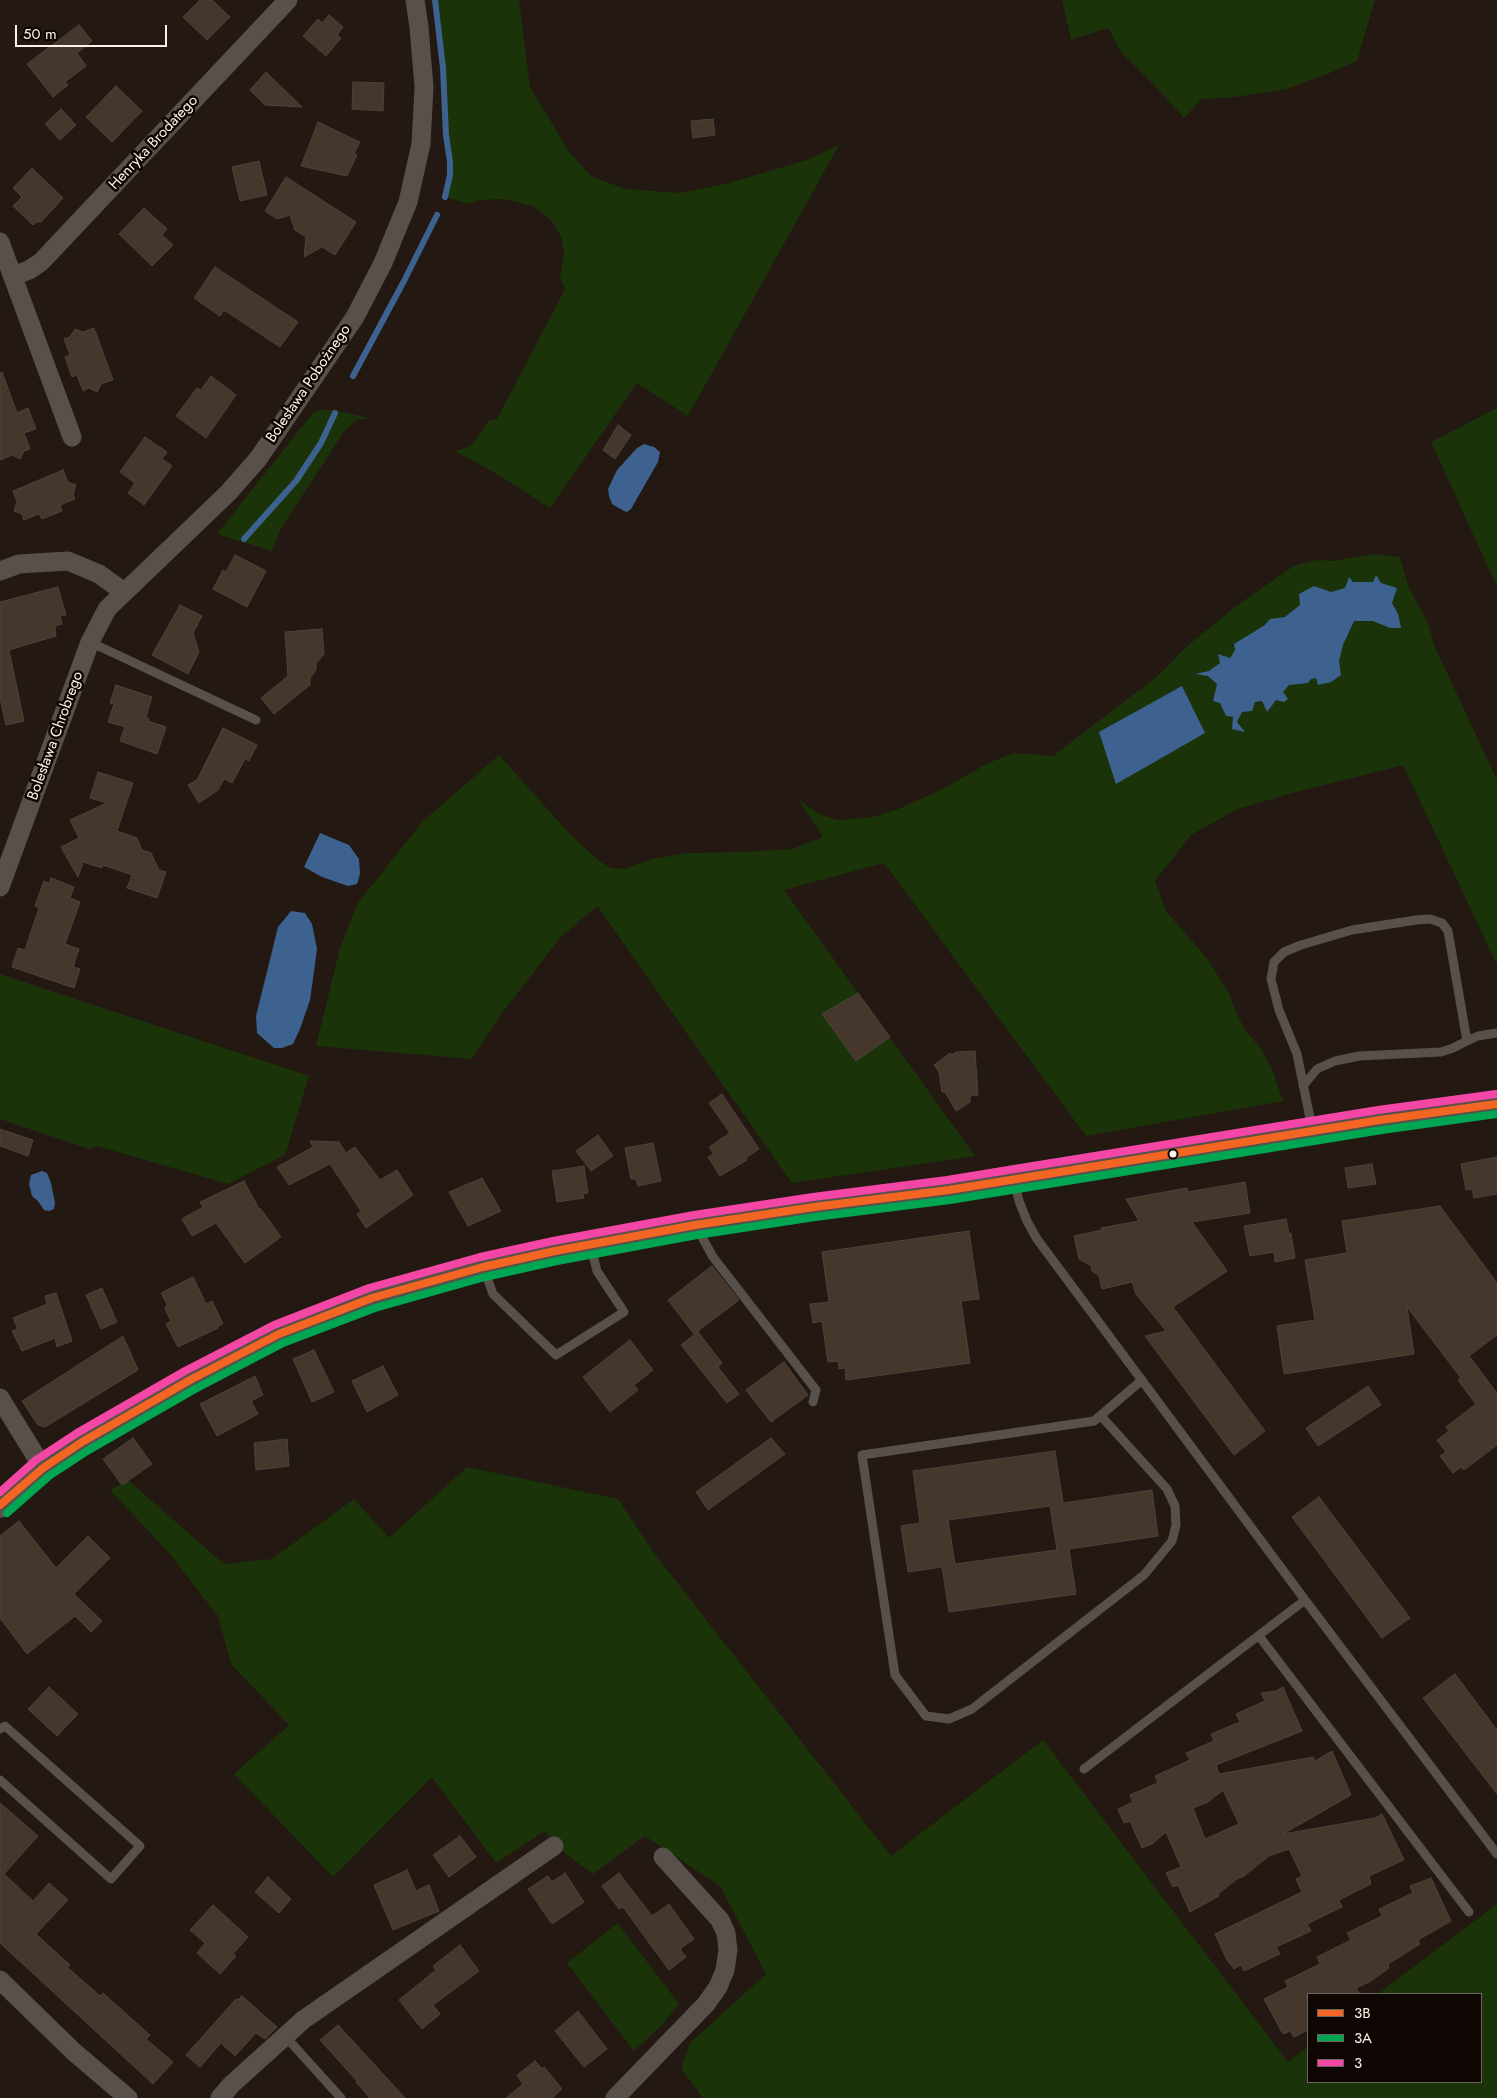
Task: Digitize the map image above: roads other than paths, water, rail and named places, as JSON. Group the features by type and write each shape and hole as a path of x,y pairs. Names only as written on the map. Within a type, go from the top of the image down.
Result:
{"main road":[{"path":"0,1504 44,1468 75,1447 236,1355 279,1334 372,1298 484,1267 590,1244 695,1225 814,1207 949,1190 1313,1131 1497,1104"}],"street":[{"name":"Henryka Brodatego","path":"13,276 29,270 42,262 288,0"},
{"name":"Bolesława Pobożnego","path":"124,592 228,493 258,459 355,317 383,263 408,202 421,144 424,87 415,0"},
{"path":"0,242 72,436"},
{"path":"0,571 19,564 68,561 99,574 124,592"},
{"name":"Bolesława Chrobrego","path":"0,887 90,642 107,610 124,592"},
{"path":"0,1398 44,1468"},
{"path":"220,2098 285,2036 323,2006 554,1846"},
{"path":"615,2098 706,2004 718,1987 725,1970 728,1950 726,1932 720,1920 663,1857"},
{"path":"0,1980 74,2052 128,2098"}],"lane":[{"path":"90,642 256,720"},
{"path":"1313,1131 1297,1054 1279,1010 1270,980 1274,962 1284,952 1352,930 1416,920 1430,919 1442,923 1448,931 1467,1041"},
{"path":"1303,1086 1317,1068 1336,1061 1359,1056 1441,1052 1478,1036 1497,1033"},
{"path":"1014,1178 1019,1201 1027,1222 1037,1239 1305,1600 1497,1854"},
{"path":"695,1225 713,1257 816,1390 813,1402"},
{"path":"484,1267 493,1294 556,1355 624,1312 597,1270 590,1244"},
{"path":"1101,1416 1167,1489 1175,1506 1176,1524 1172,1541 1144,1575 972,1709 949,1719 926,1716 895,1675 862,1455 1094,1421 1142,1380"},
{"path":"1084,1770 1305,1600"},
{"path":"1259,1636 1469,1912"},
{"path":"0,1729 5,1726 140,1846 111,1879 0,1780"},
{"path":"285,2036 342,2098"}],"water":[{"path":"644,444 654,447 660,452 658,462 631,509 627,512 612,504 608,489 617,470 637,448"},
{"path":"1376,575 1381,583 1397,588 1392,603 1398,614 1401,628 1390,628 1373,621 1354,621 1343,645 1339,661 1341,675 1331,682 1318,685 1316,678 1311,679 1308,683 1289,685 1283,692 1288,699 1284,702 1276,700 1267,712 1262,701 1255,702 1252,711 1242,712 1237,722 1245,732 1232,729 1233,717 1226,716 1220,703 1213,701 1217,684 1208,676 1195,674 1209,671 1220,663 1218,654 1230,658 1235,650 1234,644 1265,625 1270,619 1285,617 1300,605 1299,594 1314,586 1331,592 1345,588 1349,577 1353,582 1373,582"},
{"path":"1182,686 1205,733 1116,784 1099,732"},
{"path":"320,833 349,845 359,859 360,874 357,884 348,886 322,877 304,867"},
{"path":"291,911 305,913 312,924 317,949 310,1000 300,1029 293,1044 282,1048 274,1048 257,1033 256,1016 278,927"},
{"path":"42,1171 47,1173 55,1203 54,1209 49,1211 44,1210 32,1196 29,1184 31,1175"}],"waterway":[{"path":"435,0 443,68 446,135 450,162 450,175 445,197"},
{"path":"353,376 437,215"},
{"path":"244,539 296,481 321,443 335,413"}]}
